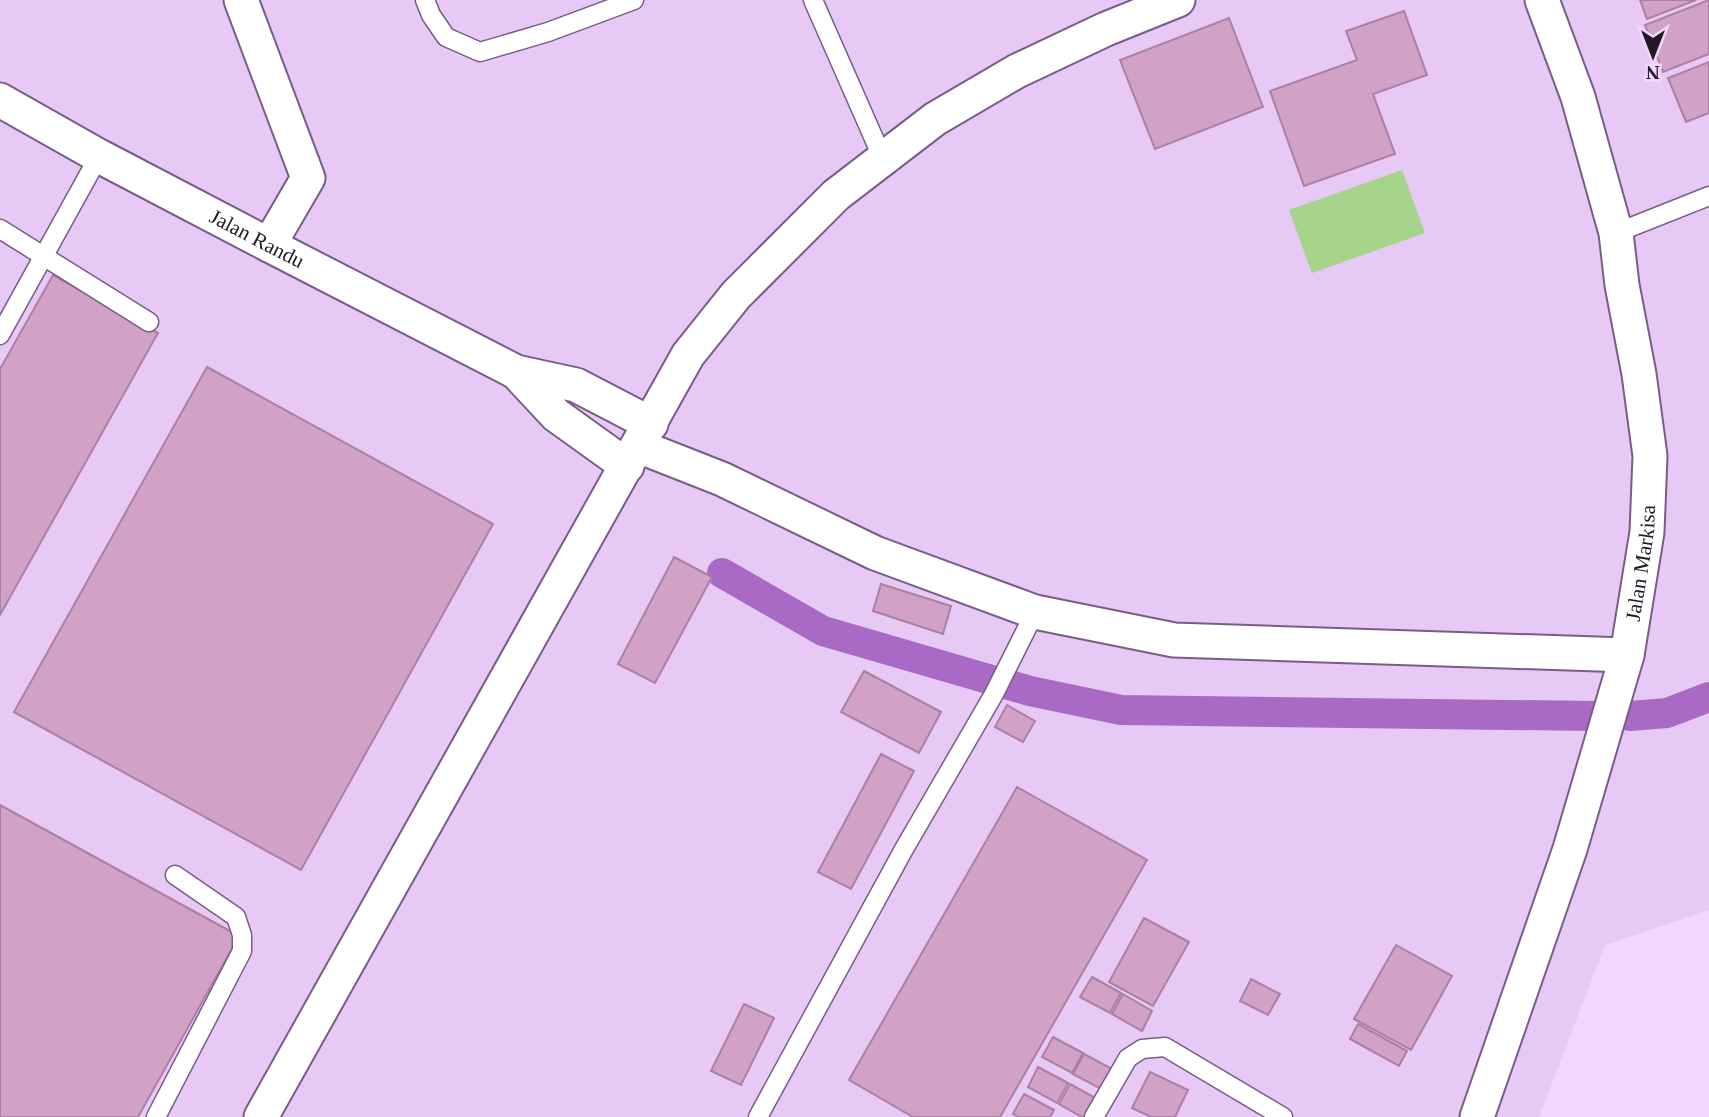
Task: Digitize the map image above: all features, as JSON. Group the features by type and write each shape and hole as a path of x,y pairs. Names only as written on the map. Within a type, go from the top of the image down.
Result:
{"street":[{"path":"241,0 308,178 269,245"},
{"path":"261,1117 688,355 736,295 836,195 935,120 1017,71 1106,29 1178,0"},
{"name":"Jalan Markisa","path":"1477,1117 1570,849 1627,655 1647,532 1650,456 1616,233 1578,97 1542,0"},
{"name":"Jalan Randu","path":"0,100 99,156 516,372 576,385 639,445"},
{"name":"Jalan Randu","path":"516,372 556,415 639,445"},
{"path":"639,445 722,479 875,553 1035,612 1174,640 1627,655"}],"lane":[{"path":"425,0 431,15 446,37 480,52 548,32 634,0"},
{"path":"813,0 883,159"},
{"path":"0,335 99,156"},
{"path":"1616,233 1709,196"},
{"path":"0,229 149,322"},
{"path":"758,1117 904,849 994,694 1035,612"},
{"path":"156,1117 242,951 242,935 236,917 176,875"},
{"path":"1094,1117 1128,1058 1142,1049 1165,1047 1283,1117"}],"shaded area":[{"path":"0,0 1709,0 1709,910 1605,945 1539,1117 0,1117"}],"green space":[{"path":"1402,170 1425,233 1312,273 1289,210"}],"building":[{"path":"1640,0 1696,0 1647,19"},
{"path":"1709,0 1709,54 1663,72 1645,25"},
{"path":"1404,11 1427,75 1373,94 1395,154 1304,186 1270,91 1357,60 1346,31"},
{"path":"1229,18 1263,107 1155,149 1120,60"},
{"path":"1709,62 1709,113 1686,122 1668,78"},
{"path":"53,275 158,333 0,615 0,369"},
{"path":"207,367 493,524 301,870 14,712"},
{"path":"674,557 712,577 655,683 618,664"},
{"path":"881,584 951,606 943,634 873,611"},
{"path":"864,671 941,712 919,753 841,712"},
{"path":"1007,705 1035,721 1023,742 995,727"},
{"path":"881,754 914,771 851,889 818,872"},
{"path":"1017,787 1147,860 1000,1117 913,1117 849,1080"},
{"path":"0,805 239,936 138,1117 0,1117"},
{"path":"1144,918 1189,942 1153,1006 1109,982"},
{"path":"1396,945 1452,976 1411,1050 1354,1019"},
{"path":"1092,977 1121,993 1110,1013 1080,997"},
{"path":"1251,979 1280,994 1268,1015 1240,1001"},
{"path":"1123,994 1152,1011 1142,1031 1112,1014"},
{"path":"744,1004 774,1018 741,1085 711,1071"},
{"path":"1358,1024 1407,1051 1399,1066 1350,1039"},
{"path":"1053,1037 1083,1053 1072,1073 1042,1057"},
{"path":"1084,1054 1114,1070 1103,1090 1073,1074"},
{"path":"1038,1067 1068,1083 1057,1103 1028,1087"},
{"path":"1150,1072 1188,1090 1175,1117 1151,1117 1132,1108"},
{"path":"1070,1084 1099,1100 1091,1117 1082,1117 1059,1104"},
{"path":"1024,1094 1054,1110 1050,1117 1018,1117 1013,1114"}],"waterway":[{"path":"722,573 823,631 1030,691 1121,710 1595,716"},
{"path":"1630,716 1667,713 1709,697"}]}
